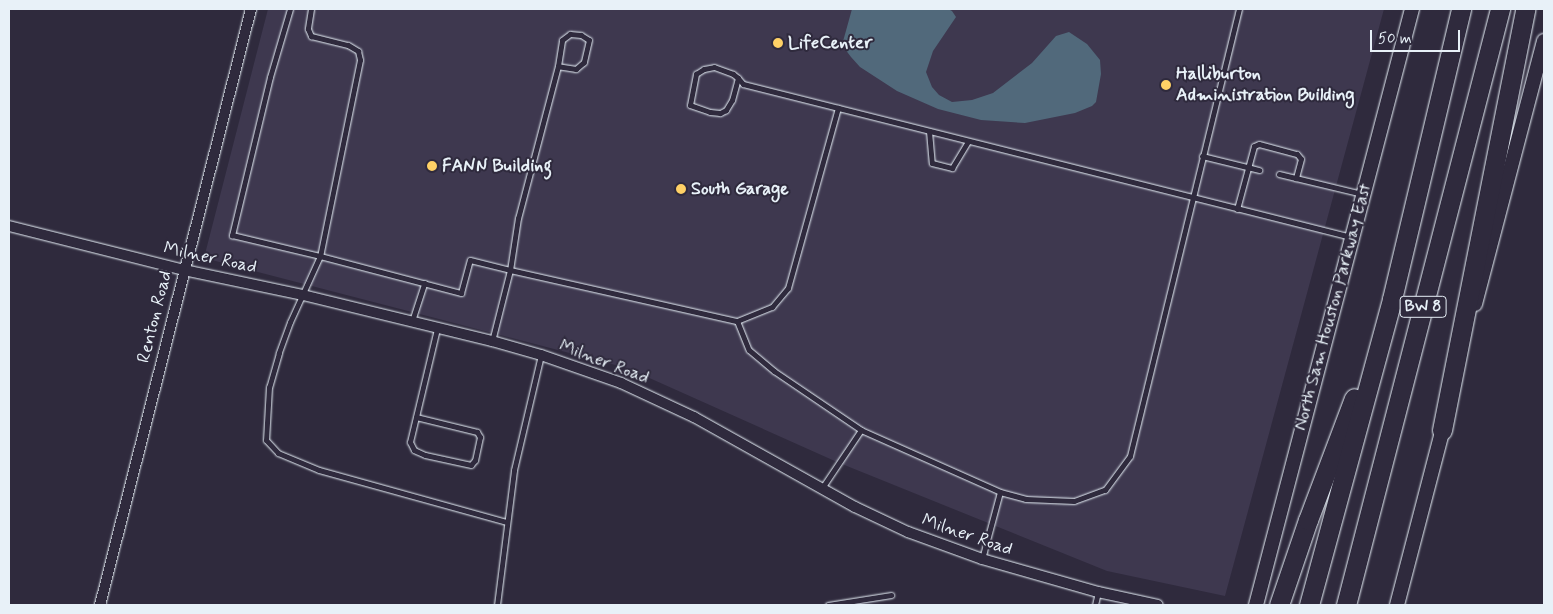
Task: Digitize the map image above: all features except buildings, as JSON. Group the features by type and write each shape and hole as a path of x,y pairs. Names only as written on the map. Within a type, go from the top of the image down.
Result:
{"highway":[{"name":"BW 8","path":"1309,605 1392,299 1461,9"},
{"name":"BW 8","path":"1346,605 1500,9"},
{"path":"1442,430 1525,9"},
{"path":"1279,605 1308,520 1392,299"}],"main road":[{"name":"North Sam Houston Parkway East","path":"1256,605 1412,9"},
{"path":"1397,605 1544,41"}],"street":[{"name":"Renton Road","path":"100,605 251,9"},
{"name":"Milner Road","path":"9,226 184,270 303,295 412,321 541,355 621,384 694,417 822,488 908,532 982,559 1098,592 1158,605"}],"lane":[{"path":"290,9 270,77 232,235 461,292 470,260 737,321 772,307 788,288 838,108"},
{"path":"311,9 308,29 312,36 348,45 358,51 360,60 320,256 290,322 269,387 266,440 278,452 319,470 508,522"},
{"path":"737,321 749,350 774,371 861,430 1000,492 1026,498 1074,500 1105,490 1130,456 1239,9"},
{"path":"492,341 510,270 518,218 558,66 562,40 570,34 581,35 589,40 584,62 576,69 558,66"},
{"path":"738,78 732,100 726,110 720,113 710,112 690,105 696,74 704,69 722,69 738,78 743,84 1352,237"},
{"path":"929,131 932,163 952,168 968,141"},
{"path":"1237,209 1254,146 1259,144 1297,154 1301,159 1296,178"},
{"path":"1202,156 1259,170"},
{"path":"1279,174 1363,194"},
{"path":"412,321 424,283"},
{"path":"416,417 477,432 480,437 475,460 470,465 425,455 414,450 410,442 416,417 438,329"},
{"path":"497,605 514,470 541,355"},
{"path":"822,488 861,430"},
{"path":"982,559 1000,492"},
{"path":"1094,605 1098,592"},
{"path":"828,605 891,595"}],"shaded area":[{"path":"268,9 1384,9 1225,596 1107,571 837,462 627,368 204,258"}],"water":[{"path":"852,9 948,9 952,11 956,17 933,51 926,72 932,87 939,95 952,102 972,100 993,93 1032,63 1056,36 1069,32 1087,44 1100,60 1101,74 1096,102 1092,106 1075,113 1025,123 981,120 938,109 897,91 860,67 851,57 842,45"}],"place":[{"name":"LifeCenter","path":"778,43"},
{"name":"Halliburton Administration Building","path":"1166,85"},
{"name":"FANN Building","path":"432,166"},
{"name":"South Garage","path":"681,189"}]}
